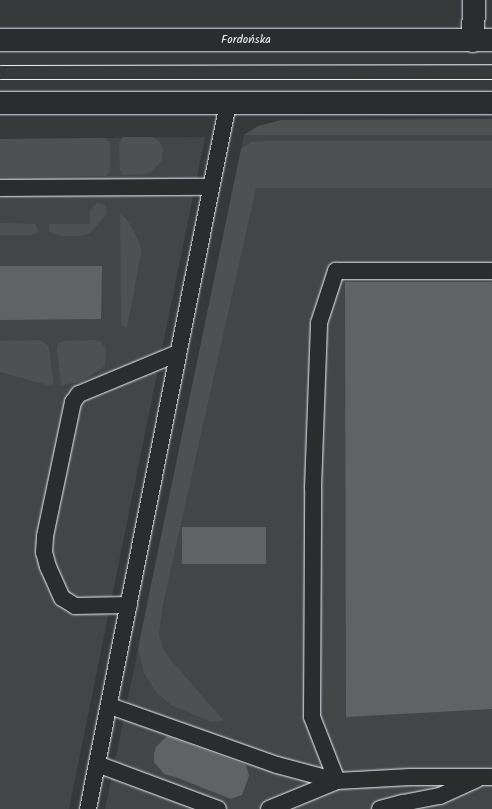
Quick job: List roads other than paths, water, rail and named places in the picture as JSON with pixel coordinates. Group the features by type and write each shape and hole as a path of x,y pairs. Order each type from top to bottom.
{"main road":[{"path":"474,0 482,41"},
{"name":"Fordońska","path":"0,40 482,41"},
{"path":"0,103 492,103"}],"lane":[{"path":"88,809 110,706 228,103"},
{"path":"0,188 211,187"},
{"path":"337,781 312,717 313,488 319,323 336,271 492,271"},
{"path":"129,605 75,606 62,598 48,567 44,552 45,536 73,402 79,394 178,353"},
{"path":"110,706 276,765 337,781 410,777 487,777"},
{"path":"97,764 218,809"},
{"path":"380,809 440,796 487,777"},
{"path":"269,809 337,781"}],"tram line":[{"path":"0,65 492,64"},
{"path":"0,79 492,79"}]}
